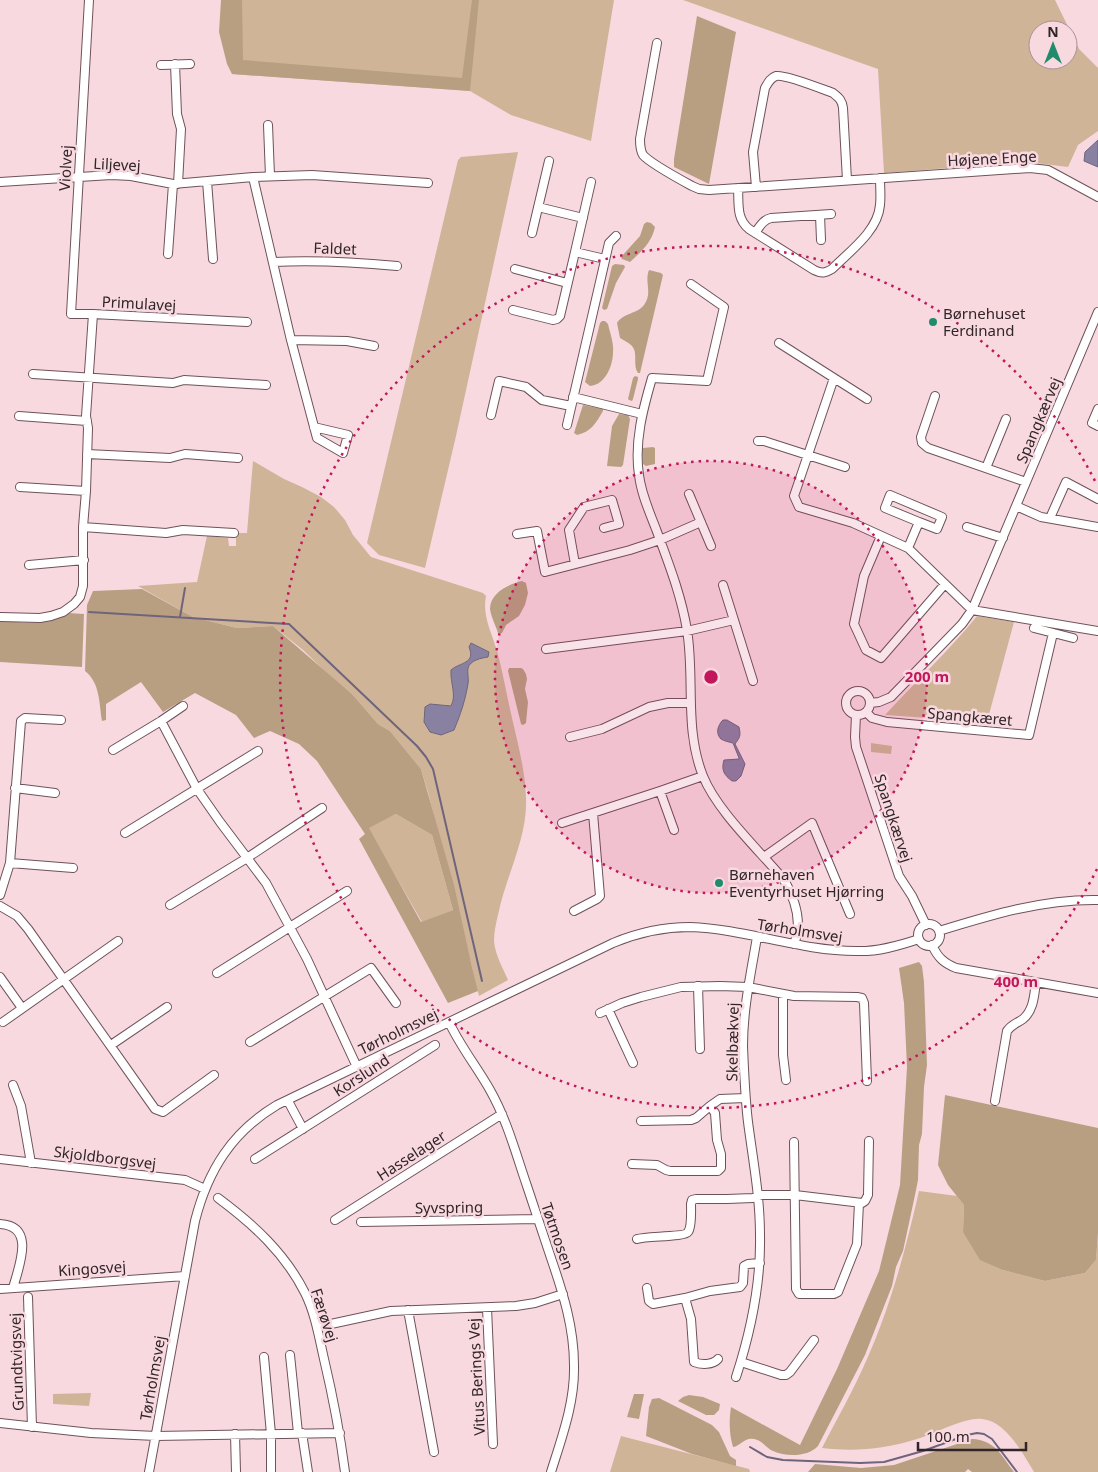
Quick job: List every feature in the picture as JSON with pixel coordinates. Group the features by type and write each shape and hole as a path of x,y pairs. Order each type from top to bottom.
{"street":[{"name":"Violvej","path":"89,0 71,314 93,314"},
{"name":"Højene Enge","path":"657,43 640,147 643,154 699,190 1040,168 1048,170 1098,197"},
{"path":"168,254 181,129 177,114 174,64"},
{"path":"161,65 190,64"},
{"path":"756,187 755,144 765,88 775,76 791,79 833,93 839,97 843,108 847,180"},
{"path":"268,126 270,176"},
{"path":"532,233 549,161"},
{"name":"Liljevej","path":"0,182 111,175 131,176 175,184 253,177 312,175 428,184"},
{"path":"253,177 291,340 314,427 317,438 343,453 348,434 314,427"},
{"path":"738,188 740,215 743,224 814,270 826,273 871,230 876,221 880,206 880,178"},
{"path":"208,181 213,259"},
{"path":"512,310 553,320 560,316 592,182"},
{"path":"538,207 583,218"},
{"path":"755,233 762,222 771,218 831,214"},
{"path":"820,215 821,240"},
{"path":"567,425 605,259 609,244 616,236"},
{"path":"574,252 605,259"},
{"name":"Faldet","path":"273,262 338,261 397,266"},
{"path":"515,269 567,283"},
{"path":"691,284 724,307 707,381 652,378 642,414 638,447 639,474 644,498 682,602 690,656 693,736 703,776 717,802 784,880 793,898 798,919 797,936 794,944"},
{"name":"Spangkærvej","path":"870,703 879,702 891,697 943,644 972,610 1098,312"},
{"name":"Primulavej","path":"0,617 40,618 63,612 80,597 83,586 83,528 88,428 86,416 93,314 247,322"},
{"path":"291,340 347,341 374,346"},
{"path":"779,343 867,399"},
{"path":"33,374 173,383 184,380 266,385"},
{"path":"834,378 794,496 799,506 852,524 908,548 972,610 1098,631"},
{"path":"491,415 499,382 526,388 542,400 571,406"},
{"path":"935,396 921,437 922,443 928,448 1026,482"},
{"path":"574,397 642,414"},
{"path":"1098,409 1092,423 1098,426"},
{"path":"19,416 87,421"},
{"path":"986,468 1006,419"},
{"path":"758,441 764,441 845,467"},
{"path":"87,454 170,458 185,454 238,458"},
{"path":"1050,518 1066,482 1098,499"},
{"path":"20,487 86,491"},
{"path":"689,494 712,546"},
{"path":"890,495 942,517 937,529 919,522 885,508 890,495"},
{"path":"575,564 569,530 584,507 612,500 619,524 604,528"},
{"path":"1016,506 1041,516 1098,527"},
{"path":"517,534 537,531 545,572 630,550 660,540 701,522"},
{"path":"908,548 919,522"},
{"path":"967,527 1003,538"},
{"path":"83,528 166,533 183,530 234,534"},
{"path":"881,536 864,576 854,624 866,650 881,658 945,584"},
{"path":"29,565 84,560"},
{"path":"723,585 753,681"},
{"path":"546,648 687,631 734,620"},
{"path":"1034,628 1073,638"},
{"name":"Spangkæret","path":"866,712 872,718 887,722 1029,735 1054,633"},
{"path":"855,691 862,692 868,696 870,703 866,712 856,715 849,712 846,701 849,695 855,691"},
{"path":"570,737 602,729 649,707 668,703 691,703"},
{"path":"113,750 183,706"},
{"name":"Spangkærvej","path":"856,715 856,747 899,876 912,896 926,925"},
{"path":"0,894 10,863 21,720 26,718 61,720"},
{"path":"160,721 197,789 266,883 307,959 357,1067"},
{"path":"125,833 258,750"},
{"path":"562,823 703,776"},
{"path":"15,788 55,793"},
{"path":"660,791 674,830"},
{"path":"170,905 322,808"},
{"path":"574,911 600,896 593,813"},
{"path":"764,856 812,823 850,914"},
{"path":"10,863 73,868"},
{"path":"217,973 347,891"},
{"path":"939,931 1003,912 1059,903 1098,900"},
{"path":"0,906 17,916 28,929 155,1109 163,1112 214,1075"},
{"path":"923,926 935,926 939,931 938,941 932,946 926,946 919,940 919,930 923,926"},
{"name":"Tørholmsvej","path":"149,1472 195,1221 204,1189 222,1157 242,1132 259,1117 288,1100 630,936 649,931 689,927 712,929 834,950 858,952 892,947 919,940"},
{"name":"Skelbækvej","path":"736,1377 753,1318 758,1292 760,1263 758,1196 745,1098 743,1044 745,1007 757,937"},
{"path":"3,1022 118,940"},
{"path":"932,946 939,958 956,968 1098,993"},
{"path":"250,1042 371,968 396,1003"},
{"path":"0,977 22,1008"},
{"path":"995,1101 1007,1031 1029,1012 1033,1004 1036,982"},
{"path":"698,986 700,1049"},
{"name":"Skelbækvej","path":"600,1013 622,1003 661,991 698,986 748,988 814,997 862,998 865,1017 867,1082"},
{"path":"783,994 783,1055 786,1080"},
{"path":"110,1045 168,1007"},
{"path":"608,1009 633,1063"},
{"name":"Tøtmosen","path":"449,1022 502,1114 570,1317 574,1342 573,1391 551,1472"},
{"name":"Korslund","path":"255,1159 434,1045"},
{"path":"13,1085 21,1106 31,1163"},
{"name":"Skelbækvej","path":"641,1121 691,1120 720,1099 745,1098"},
{"path":"288,1100 302,1129"},
{"path":"632,1164 653,1164 670,1171 720,1170 721,1154 717,1140 715,1114 710,1106"},
{"name":"Hasselager","path":"335,1220 502,1114"},
{"path":"794,1142 797,1293 834,1294 838,1292 857,1244 859,1203"},
{"path":"637,1239 688,1233 691,1204 694,1199 736,1199 758,1196 795,1195 859,1203 865,1201 868,1195 869,1142"},
{"name":"Skjoldborgsvej","path":"0,1159 185,1180 204,1189"},
{"name":"Færøvej","path":"218,1198 244,1217 265,1236 293,1272 306,1294 317,1327 340,1432 345,1472"},
{"name":"Syvspring","path":"360,1222 538,1219"},
{"path":"0,1224 9,1224 18,1230 23,1241 21,1259 13,1288"},
{"path":"647,1288 649,1301 653,1304 710,1291 740,1287 743,1283 744,1266 760,1263"},
{"name":"Kingosvej","path":"0,1288 185,1276"},
{"path":"317,1327 391,1311 516,1306 535,1303 563,1294"},
{"name":"Grundtvigsvej","path":"28,1297 32,1427"},
{"path":"685,1298 692,1326 694,1362 713,1363 718,1359"},
{"name":"Vitus Berings Vej","path":"487,1308 493,1444"},
{"path":"408,1310 434,1452"},
{"path":"741,1362 781,1376 786,1375 814,1340"},
{"path":"290,1355 300,1433 308,1472"},
{"path":"264,1357 271,1434 271,1472"},
{"name":"Grundtvigsvej","path":"0,1423 91,1433 156,1436 340,1432"},
{"path":"235,1434 236,1472"}],"shaded area":[{"path":"221,0 242,0 243,60 462,78 472,0 479,0 470,91 232,74 227,64 219,32"},
{"path":"237,0 614,0 591,141 511,115 470,91 232,74"},
{"path":"683,0 1055,0 1065,20 1028,20 1028,70 1078,70 1078,47 1098,68 1098,131 1078,145 1068,167 1028,162 884,173 878,69"},
{"path":"697,16 736,32 709,184 674,167"},
{"path":"1098,140 1098,167 1084,161 1085,152"},
{"path":"518,152 425,568 379,555 367,543 458,160 461,157"},
{"path":"647,222 655,227 649,242 630,262 622,259 621,257 640,236 644,224"},
{"path":"615,264 624,265 625,267 616,283 607,309 604,310 602,308 612,266"},
{"path":"649,270 663,275 640,373 638,373 636,370 635,351 630,344 620,338 617,323 623,317 641,308 647,301"},
{"path":"602,321 608,324 613,345 613,357 610,369 604,378 595,385 590,386 585,382"},
{"path":"635,376 638,379 632,401 628,399"},
{"path":"583,405 603,409 603,411 590,429 577,435 574,433"},
{"path":"619,414 628,415 630,419 623,465 621,467 607,466 612,426"},
{"path":"643,448 655,448 655,464 646,466 643,464 642,450"},
{"path":"253,461 321,497 334,507 371,557 483,593 486,596 486,617 499,659 519,747 524,777 526,812 524,827 494,934 499,961 508,980 479,996 421,769 390,731 378,724 353,695 273,626 237,628 193,617 138,586 197,582 207,536 228,538 229,546 236,546 236,533 247,533"},
{"path":"522,581 526,583 528,593 525,605 519,616 506,625 502,633 498,633 490,609 493,598 501,590"},
{"path":"142,589 193,617 237,628 273,626 353,695 378,724 390,731 421,769 454,885 478,991 448,1003 359,839 365,834 317,761 299,744 270,731 254,738 236,715 195,693 163,712 141,682 106,704 106,720 102,721 94,681 85,671 87,605 93,591","holes":["396,814 432,835 453,910 421,922 369,828"]},
{"path":"68,613 84,614 82,667 0,662 0,621 44,622"},
{"path":"977,616 1014,622 987,722 885,715 955,642"},
{"path":"471,643 489,652 488,657 477,660 469,665 466,696 454,730 441,735 430,732 424,722 425,707 430,704 451,706 453,693 451,670 469,660 471,653 469,647"},
{"path":"509,668 521,668 526,674 525,689 528,702 526,723 523,725 521,724 508,671"},
{"path":"723,720 727,720 739,727 740,736 735,744 745,764 741,776 736,781 729,779 723,769 724,760 739,758 733,743 721,739 718,734"},
{"path":"871,743 892,746 891,754 871,752"},
{"path":"396,814 432,835 453,910 422,922 368,828"},
{"path":"919,962 922,966 924,982 927,1065 922,1134 919,1145 918,1180 903,1251 896,1267 892,1286 865,1355 818,1446 814,1450 797,1455 778,1453 754,1439 745,1440 733,1447 730,1427 731,1407 800,1445 837,1369 879,1271 900,1185 907,1067 904,1003 899,968"},
{"path":"945,1095 1098,1128 1098,1233 1096,1260 1085,1273 1045,1281 1003,1270 980,1260 963,1232 964,1205 948,1185 938,1165"},
{"path":"919,1191 957,1196 964,1205 963,1232 1003,1270 1045,1281 1085,1273 1096,1260 1098,1233 1098,1472 1034,1472 1006,1432 991,1421 982,1419 967,1421 924,1437 893,1445 858,1450 822,1448 851,1393 876,1339 891,1297"},
{"path":"91,1393 89,1406 53,1404 53,1394"},
{"path":"634,1394 644,1394 639,1419 627,1417"},
{"path":"689,1395 703,1397 720,1404 719,1410 714,1415 706,1415 678,1401"},
{"path":"659,1398 712,1425 719,1432 730,1456 736,1460 736,1466 692,1454 646,1436 649,1407 652,1399"},
{"path":"621,1436 749,1469 750,1472 610,1472"},
{"path":"972,1439 992,1445 1014,1472 972,1472 968,1469 965,1472 808,1472 815,1464 861,1468 894,1465"}],"waterway":[{"path":"180,617 185,588"},
{"path":"89,612 289,624 417,746 433,769 482,981"},
{"path":"750,1447 767,1457 783,1460 884,1462 977,1433 984,1434 992,1439 1017,1472"}],"place":[{"name":"Børnehuset Ferdinand","path":"933,322"},
{"name":"Børnehaven Eventyrhuset Hjørring","path":"719,883"}]}
